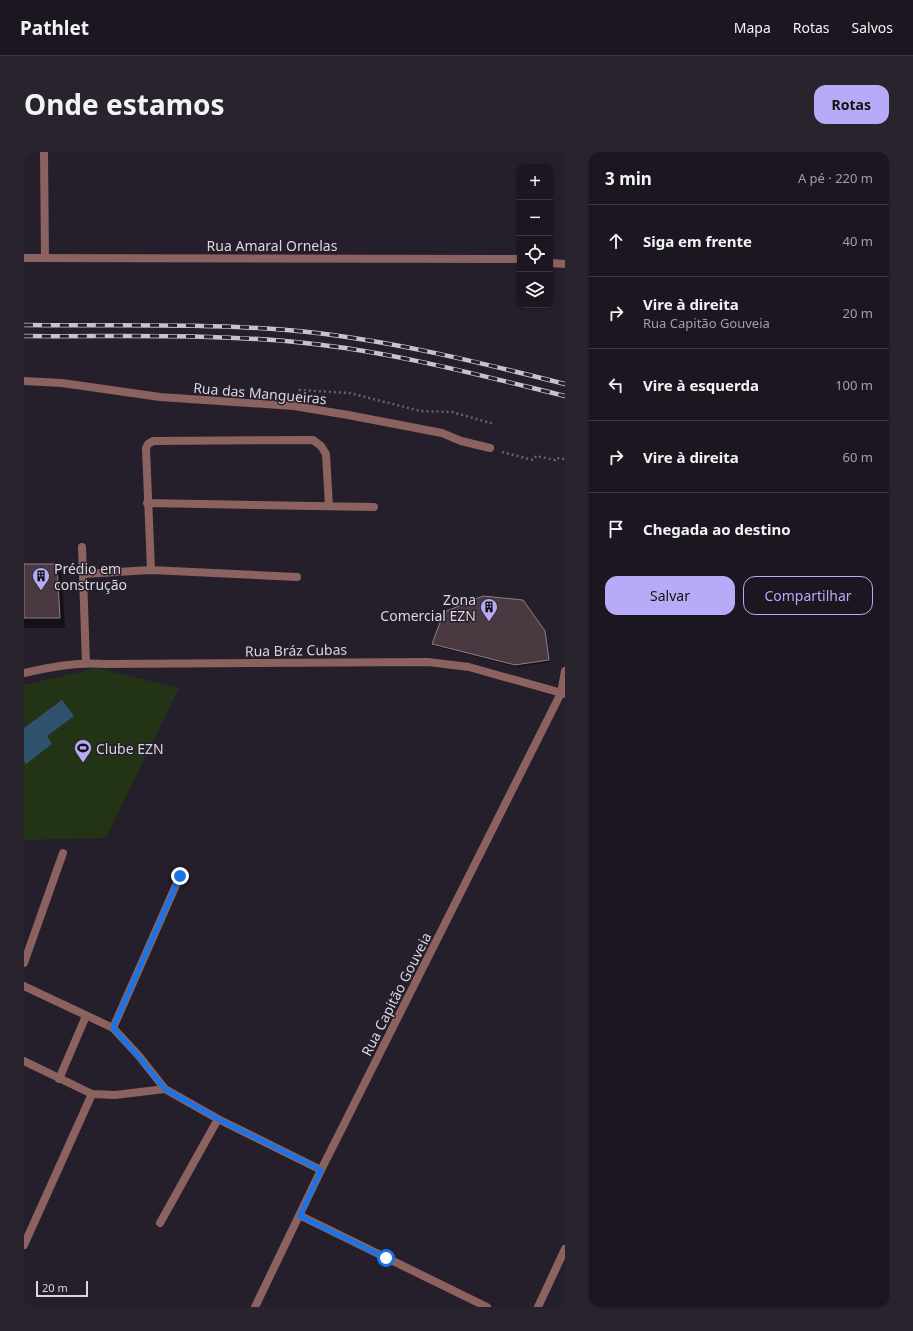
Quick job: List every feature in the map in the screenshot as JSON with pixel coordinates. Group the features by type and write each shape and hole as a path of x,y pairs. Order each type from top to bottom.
{"street":[{"path":"44,152 45,258"},
{"name":"Rua Amaral Ornelas","path":"24,258 517,259"},
{"path":"553,263 565,264"},
{"name":"Rua das Mangueiras","path":"24,381 62,383 160,397 297,407 442,433 461,441 490,448"},
{"path":"151,570 147,503 146,448 148,444 153,441 313,440 321,446 326,454 329,506"},
{"path":"147,503 374,507"},
{"path":"82,548 86,663"},
{"path":"83,574 151,570 297,577"},
{"name":"Rua Bráz Cubas","path":"24,673 62,665 86,663 428,662 469,667 563,693"},
{"name":"Rua Capitão Gouveia","path":"255,1307 321,1170 563,693 565,671"},
{"path":"24,963 63,853"},
{"path":"113,1028 180,876"},
{"path":"24,986 113,1028 165,1089 218,1119 321,1170"},
{"path":"59,1079 86,1016"},
{"path":"24,1061 92,1094 115,1095 165,1089"},
{"path":"24,1245 92,1094"},
{"path":"160,1223 218,1119"},
{"path":"300,1216 486,1307"},
{"path":"538,1307 565,1249"}],"path":[{"path":"297,407 299,390 350,393 420,411 452,412 494,424"},
{"path":"490,448 505,454 533,460 536,456 555,460 556,458 565,459"}],"green space":[{"name":"Clube EZN","path":"97,668 179,688 106,838 24,840 24,685"}],"water":[{"path":"62,700 74,716 47,736 52,744 26,764 24,761 24,728"}],"building":[{"name":"Prédio em construção","path":"24,564 57,564 60,618 24,618"},
{"name":"Zona Comercial EZN","path":"483,596 523,600 545,631 549,660 515,665 432,644 444,612"}],"railway":[{"path":"24,325 221,326 287,330 357,339 427,351 565,384"},
{"path":"24,336 164,336 235,338 305,343 403,358 468,372 565,396"}],"place":[{"name":"Prédio em construção","path":"41,591"},
{"name":"Zona Comercial EZN","path":"489,622"},
{"name":"Clube EZN","path":"83,763"}],"route":[{"path":"180,876 113,1028 165,1089 218,1119 316,1169 321,1170 300,1216 386,1258"}]}
